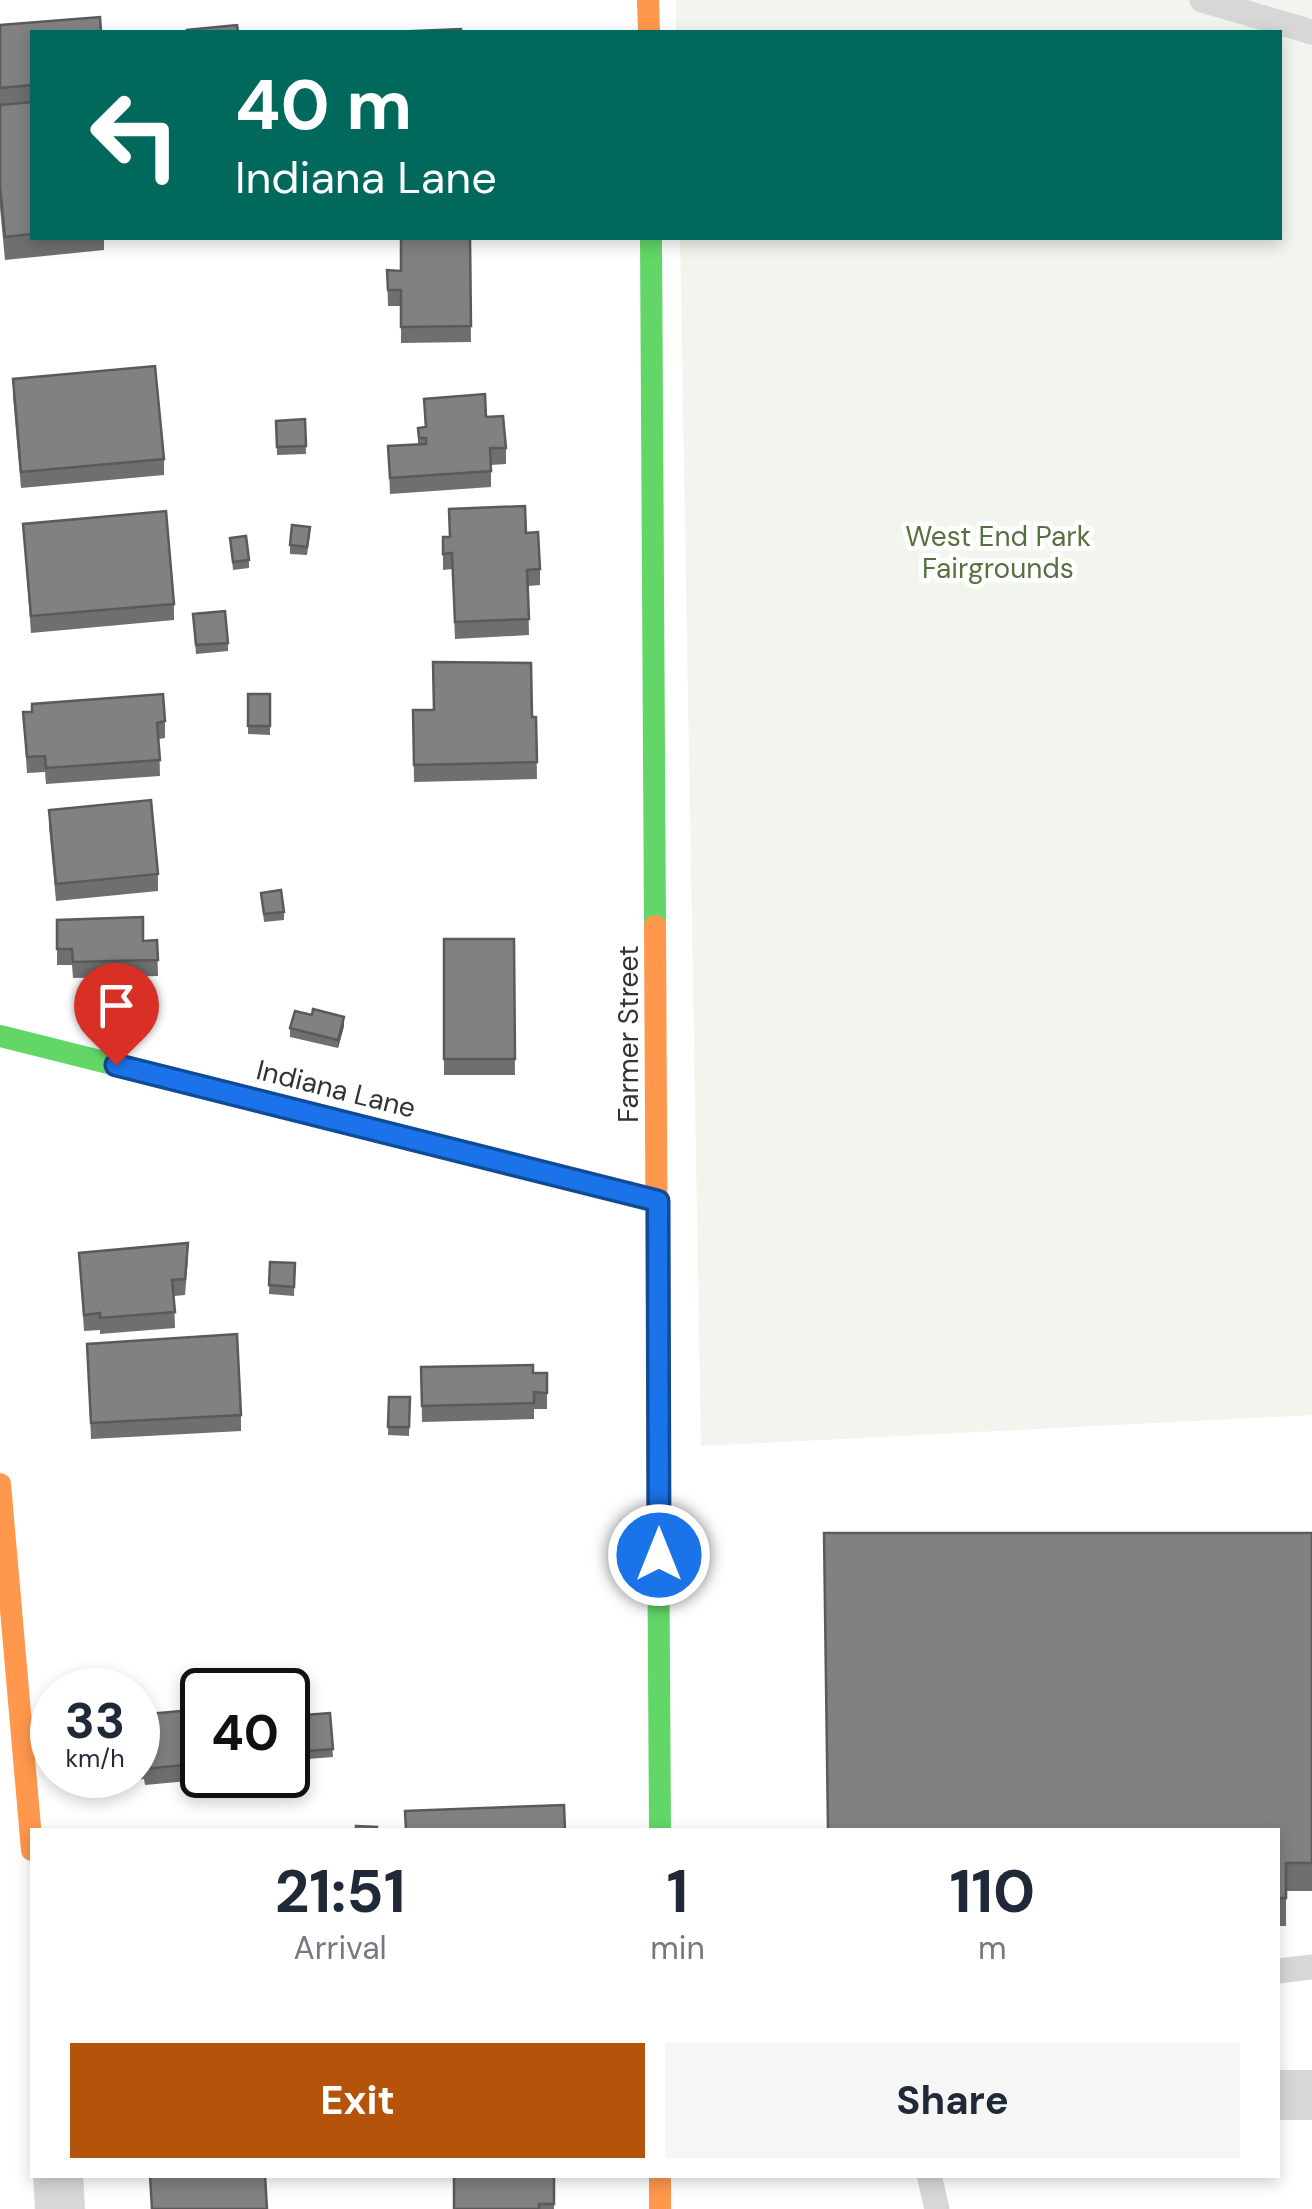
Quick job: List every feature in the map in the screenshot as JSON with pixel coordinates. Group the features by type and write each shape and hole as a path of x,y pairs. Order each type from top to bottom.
{"street":[{"path":"648,0 649,30"},
{"name":"Farmer Street","path":"651,240 660,1828"},
{"name":"Indiana Lane","path":"0,1036 658,1201"},
{"path":"0,1484 30,1828"},
{"path":"1280,2095 1312,2095"},
{"path":"58,2178 60,2209"},
{"path":"660,2178 660,2209"}],"lane":[{"path":"1202,0 1312,32"},
{"path":"1280,1971 1312,1967"},
{"path":"930,2178 937,2209"}],"green space":[{"name":"West End Park Fairgrounds","path":"676,0 1312,0 1312,1415 701,1446 680,240 1282,240 1282,30 676,30"}],"building":[{"path":"100,17 101,30 30,30 30,85 0,88 0,25"},
{"path":"237,25 238,30 187,30"},
{"path":"30,102 30,234 5,237 0,186 0,105"},
{"path":"401,240 470,240 471,326 401,327 401,290 388,290 387,270 401,271"},
{"path":"155,366 164,459 21,472 13,379"},
{"path":"485,394 486,417 503,416 506,448 490,448 491,471 390,478 388,446 426,444 426,438 419,438 418,428 426,427 424,399"},
{"path":"305,419 306,446 277,447 276,421"},
{"path":"525,506 526,533 538,532 540,569 527,570 529,619 455,622 452,553 443,554 443,537 450,537 449,509"},
{"path":"166,511 174,604 31,616 23,524"},
{"path":"292,525 310,527 307,547 290,545"},
{"path":"246,536 249,560 233,562 230,538"},
{"path":"225,611 228,643 196,645 193,614"},
{"path":"433,662 531,663 537,762 414,765 413,710 434,710"},
{"path":"163,694 165,721 157,723 160,760 46,768 45,756 27,757 23,712 32,712 32,704"},
{"path":"248,694 270,694 270,726 248,726"},
{"path":"151,800 158,874 56,884 49,810"},
{"path":"281,890 284,912 264,914 261,893"},
{"path":"143,917 143,941 157,940 158,960 73,962 72,949 57,949 57,920"},
{"path":"444,939 514,939 515,1059 444,1059"},
{"path":"313,1009 344,1017 338,1040 290,1028 295,1011 312,1015"},
{"path":"188,1243 185,1279 172,1280 175,1312 100,1318 100,1313 84,1315 79,1253"},
{"path":"270,1262 295,1263 294,1287 269,1285"},
{"path":"237,1334 241,1415 91,1423 87,1344"},
{"path":"533,1365 533,1373 547,1373 547,1393 534,1392 534,1403 422,1406 421,1367"},
{"path":"389,1397 410,1397 409,1427 388,1427"},
{"path":"824,1533 1312,1533 1312,1863 1286,1863 1286,1898 1280,1898 1280,1828 828,1828"},
{"path":"180,1711 180,1765 160,1767 160,1713"},
{"path":"330,1713 333,1749 310,1751 310,1715"},
{"path":"564,1805 565,1828 406,1828 405,1811"},
{"path":"150,2178 265,2178 267,2209 152,2209"},
{"path":"454,2178 554,2178 554,2204 539,2204 539,2209 454,2209"}],"traffic: fast":[{"path":"651,240 655,926"},
{"path":"0,1036 658,1201"},
{"path":"658,1507 660,1828"}],"traffic: slow":[{"path":"648,0 649,30"},
{"path":"655,926 658,1507"},
{"path":"0,1484 30,1828"},
{"path":"660,2178 660,2209"}],"route":[{"path":"116,1065 658,1201 659,1555"}]}
